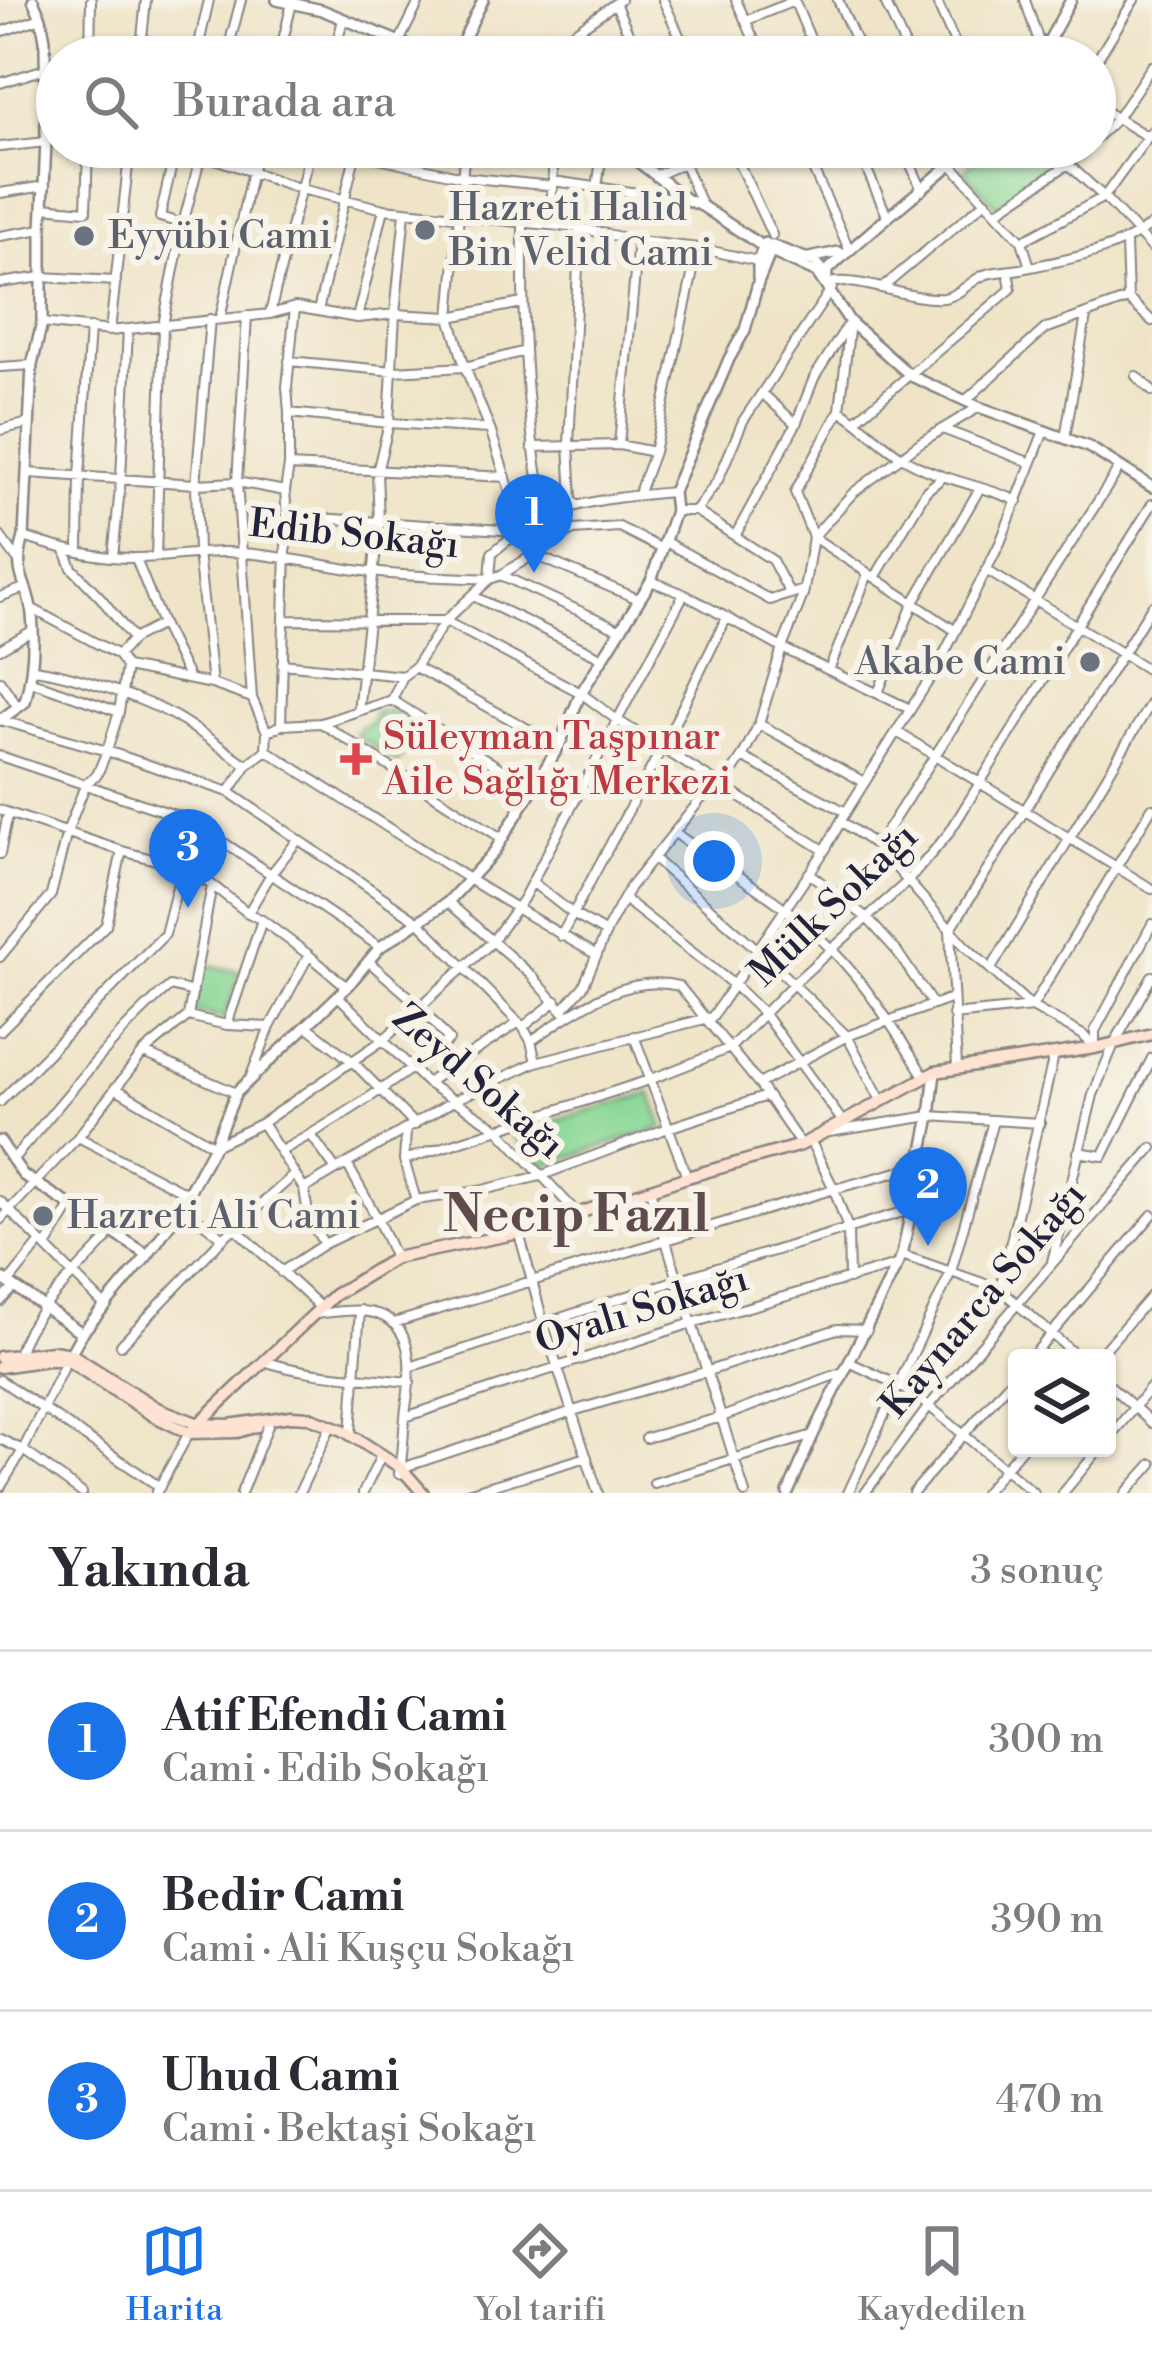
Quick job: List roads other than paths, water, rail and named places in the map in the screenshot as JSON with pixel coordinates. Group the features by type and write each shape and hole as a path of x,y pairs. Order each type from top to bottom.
{"main road":[{"path":"194,1429 316,1311 395,1258 519,1233 811,1140 929,1074 1095,1048 1152,1034"},
{"path":"0,1358 53,1352 69,1357 152,1415 194,1429 237,1432 269,1423 307,1421 400,1471"},
{"path":"0,1367 69,1357"},
{"path":"194,1429 309,1417 351,1435 400,1471 418,1493"}],"street":[{"path":"33,0 44,36"},
{"path":"90,36 91,0"},
{"path":"142,36 146,0"},
{"path":"201,36 209,0"},
{"path":"232,36 241,0"},
{"path":"277,0 386,36"},
{"path":"330,14 333,0"},
{"path":"395,36 420,0"},
{"path":"465,36 483,0"},
{"path":"663,0 679,36"},
{"path":"736,0 753,36"},
{"path":"746,20 794,0 809,36"},
{"path":"838,0 854,36"},
{"path":"884,0 900,36"},
{"path":"936,0 952,36"},
{"path":"1025,0 1035,36"},
{"path":"1051,36 1071,0"},
{"path":"1112,36 1134,0"},
{"path":"284,36 292,3"},
{"path":"569,36 618,3 631,36"},
{"path":"1,30 41,18"},
{"path":"339,36 343,19"},
{"path":"1022,242 1104,196 1150,134 1118,117 1152,66"},
{"path":"0,83 36,72"},
{"path":"0,147 36,143"},
{"path":"17,559 24,537 32,365 42,323 45,168"},
{"path":"43,206 86,212 87,168"},
{"path":"110,331 128,168"},
{"path":"171,168 160,218 183,224"},
{"path":"156,557 163,325 198,168"},
{"path":"241,168 301,189 384,209 580,228 758,261"},
{"path":"212,684 196,484 215,319 251,168"},
{"path":"270,314 306,168"},
{"path":"318,311 353,168"},
{"path":"427,168 463,177 597,187 688,200 825,279 899,294 949,298 985,275 1101,251 1126,243 1152,225"},
{"path":"464,168 450,317 506,477 519,530"},
{"path":"548,224 553,168"},
{"path":"597,187 600,168"},
{"path":"648,168 688,200"},
{"path":"657,175 671,168"},
{"path":"686,168 702,206"},
{"path":"0,1488 82,1333 148,1255 188,1194 236,1093 347,987 380,947 448,902 503,839 559,746 581,693 651,581 675,512 673,492 745,330 769,245 739,168"},
{"path":"811,168 844,250"},
{"path":"866,168 888,218"},
{"path":"912,168 922,190"},
{"path":"696,511 718,480 743,421 844,250 947,168"},
{"path":"959,168 1022,242 1030,267"},
{"path":"997,212 1062,168"},
{"path":"1072,168 1152,248"},
{"path":"0,193 45,186"},
{"path":"880,289 986,201"},
{"path":"357,318 384,209"},
{"path":"358,711 379,522 377,472 389,423 394,371 405,212"},
{"path":"523,221 522,303 532,447 545,515"},
{"path":"577,505 572,500 569,444 580,228"},
{"path":"0,236 42,229"},
{"path":"620,445 638,241"},
{"path":"1126,243 1129,298 1152,321"},
{"path":"769,245 808,258 844,250"},
{"path":"758,283 758,261 769,245"},
{"path":"638,495 654,452 698,248"},
{"path":"808,258 846,318 911,376 979,407 1089,447 1152,487"},
{"path":"856,420 1011,289 1009,271"},
{"path":"0,283 42,278 116,281"},
{"path":"965,401 1045,329 1129,298"},
{"path":"42,323 110,331 270,314 295,307 357,318 450,317 522,303"},
{"path":"281,725 289,361 295,307"},
{"path":"247,316 237,482 240,552 252,698 267,732 266,751"},
{"path":"1065,439 1086,316"},
{"path":"531,1041 583,987 624,898 653,858 742,758 758,724 804,590 813,537 795,492 840,410 846,318"},
{"path":"735,536 846,318"},
{"path":"79,550 89,328"},
{"path":"113,557 128,328"},
{"path":"289,361 394,371 465,367 526,351"},
{"path":"0,367 32,365"},
{"path":"1136,376 1152,391"},
{"path":"762,393 796,424"},
{"path":"813,537 853,494 979,407"},
{"path":"840,410 902,457 943,478 1018,501"},
{"path":"290,413 490,429"},
{"path":"0,430 28,423"},
{"path":"944,430 1031,463"},
{"path":"304,1189 453,1101 536,1062 712,1017 825,850 940,664 1018,501 1044,431"},
{"path":"532,447 620,445 654,452"},
{"path":"289,466 506,477"},
{"path":"877,846 1120,467"},
{"path":"28,473 196,484 237,482 285,491"},
{"path":"830,670 872,575 926,491 943,478"},
{"path":"878,692 913,604 980,488"},
{"path":"267,732 281,725 321,723 392,700 403,676 415,667 445,621 490,579 492,553 519,530 577,505 673,492"},
{"name":"Mülk Sokağı","path":"404,1160 649,1080 730,1048 908,881 949,833 1152,504"},
{"path":"675,512 696,511 772,560 790,594 804,590"},
{"path":"287,516 519,530"},
{"name":"Edib Sokağı","path":"24,537 64,550 113,557 240,552 373,572 490,579 573,530 619,527 770,600 790,594"},
{"path":"0,536 17,559 32,608 26,702 0,720"},
{"path":"813,537 956,631"},
{"path":"64,550 72,568 133,639"},
{"path":"535,555 638,599"},
{"path":"136,559 190,680"},
{"path":"986,570 1152,672"},
{"path":"501,575 621,630"},
{"path":"651,581 910,709"},
{"path":"0,597 24,588"},
{"path":"214,1146 262,1123 353,1062 491,943 532,883 684,594"},
{"path":"472,596 603,658"},
{"path":"957,1067 950,930 1152,606"},
{"path":"0,957 52,895 67,832 86,784 98,775 107,752 126,667 118,655 32,608"},
{"path":"561,936 727,617"},
{"path":"284,620 445,621 581,693 825,850"},
{"path":"118,655 133,639 163,624"},
{"path":"0,649 32,631"},
{"path":"282,664 403,676"},
{"path":"126,667 212,684 252,698"},
{"path":"415,667 559,746"},
{"path":"31,675 46,670 173,715 247,765"},
{"path":"31,675 119,712"},
{"path":"0,681 18,707"},
{"path":"392,700 533,789"},
{"path":"991,969 1152,700"},
{"path":"0,720 229,792 419,922 520,1025 531,1041 536,1062"},
{"path":"321,723 503,839"},
{"path":"758,724 864,782"},
{"path":"897,731 1152,889"},
{"path":"229,792 247,765 266,751"},
{"path":"266,751 596,956"},
{"path":"0,756 190,820 380,947"},
{"path":"742,758 844,817 991,969 1033,1006 1095,1048"},
{"path":"1033,1006 1152,808"},
{"path":"0,854 4,812 182,867 262,920 347,987"},
{"path":"675,833 785,910 831,949 929,1074 930,1116 900,1260 788,1493"},
{"path":"248,913 298,840"},
{"path":"0,1031 106,925 122,851"},
{"path":"653,858 847,1036 881,1100"},
{"path":"0,1102 164,934 182,867"},
{"path":"809,873 867,918 896,950 933,1005"},
{"path":"532,883 606,933"},
{"path":"0,1220 78,1137 143,1053 188,1016 212,885"},
{"path":"624,898 764,1014 843,1122"},
{"path":"448,902 562,1009"},
{"path":"227,1024 262,920"},
{"path":"1095,1048 1102,1016 1152,924"},
{"path":"250,1077 269,1027 310,955"},
{"path":"281,1151 412,1069 449,1040 420,1006 368,961"},
{"path":"1052,1264 1094,1095 1114,1044 1152,976"},
{"path":"12,1160 146,1008 170,986 193,992"},
{"path":"427,1083 520,1025 620,989 679,986 767,1096 811,1140 848,1229 849,1279"},
{"name":"Zeyd Sokağı","path":"338,996 427,1083 497,1128 578,1213"},
{"path":"759,1084 847,1036 952,998"},
{"path":"953,1016 1033,1006"},
{"path":"188,1016 269,1027"},
{"path":"307,1026 381,1089 411,1128 404,1160 416,1200"},
{"path":"634,1036 687,1177"},
{"path":"143,1053 236,1093"},
{"path":"1000,1289 1054,1055"},
{"path":"1078,1152 1103,1156 1152,1058"},
{"path":"115,1088 214,1146"},
{"path":"281,1273 325,1244 416,1200 540,1176 767,1096"},
{"path":"811,1140 930,1116 1040,1123"},
{"path":"848,1493 951,1272 992,1121"},
{"path":"262,1123 304,1189 309,1219 325,1244"},
{"path":"311,1135 336,1170"},
{"path":"78,1137 188,1194"},
{"path":"0,1141 23,1175 148,1255"},
{"name":"Kaynarca Sokağı","path":"865,1493 929,1406 1152,1148"},
{"path":"347,1164 395,1258"},
{"path":"394,1323 920,1166"},
{"path":"121,1346 224,1238 294,1175"},
{"path":"650,1190 746,1493"},
{"path":"0,1201 106,1307"},
{"path":"0,1303 8,1282 44,1245 71,1206"},
{"path":"410,1367 913,1209"},
{"path":"176,1214 204,1222 224,1238"},
{"path":"1038,1349 1152,1215"},
{"path":"235,1228 316,1311 373,1313 394,1323 406,1340 410,1382 400,1471 837,1329 867,1330"},
{"path":"18,1355 45,1308 109,1232"},
{"path":"519,1233 598,1493"},
{"path":"900,1260 1000,1289 1068,1349"},
{"name":"Oyalı Sokağı","path":"405,1417 900,1260"},
{"path":"8,1282 82,1333"},
{"path":"1105,1349 1152,1295"},
{"path":"351,1435 359,1310"},
{"path":"263,1361 312,1374 410,1382"},
{"path":"646,1438 722,1417 849,1367 898,1385 929,1406 1034,1493"},
{"path":"0,1380 158,1490 194,1429"},
{"path":"913,1493 1008,1383"},
{"path":"1116,1429 1152,1386"},
{"path":"1116,1391 1152,1423"},
{"path":"241,1493 269,1423"},
{"path":"299,1493 329,1430"},
{"path":"654,1483 813,1435"},
{"path":"0,1439 82,1493"},
{"path":"467,1493 587,1457"},
{"path":"983,1493 1014,1457"},
{"path":"1063,1493 1093,1457"},
{"path":"363,1493 379,1460"},
{"path":"1126,1493 1152,1464"}],"place":[{"name":"Hazreti Halid Bin Velid Cami","path":"425,230"},
{"name":"Eyyübi Cami","path":"84,236"},
{"name":"Atif Efendi Cami","path":"534,573"},
{"name":"Akabe Cami","path":"1090,662"},
{"name":"Süleyman Taşpınar Aile Sağlığı Merkezi","path":"356,759"},
{"name":"Uhud Cami","path":"188,908"},
{"name":"Hazreti Ali Cami","path":"43,1216"},
{"name":"Bedir Cami","path":"928,1246"}],"district":[{"name":"Necip Fazıl","path":"576,1216"}]}
